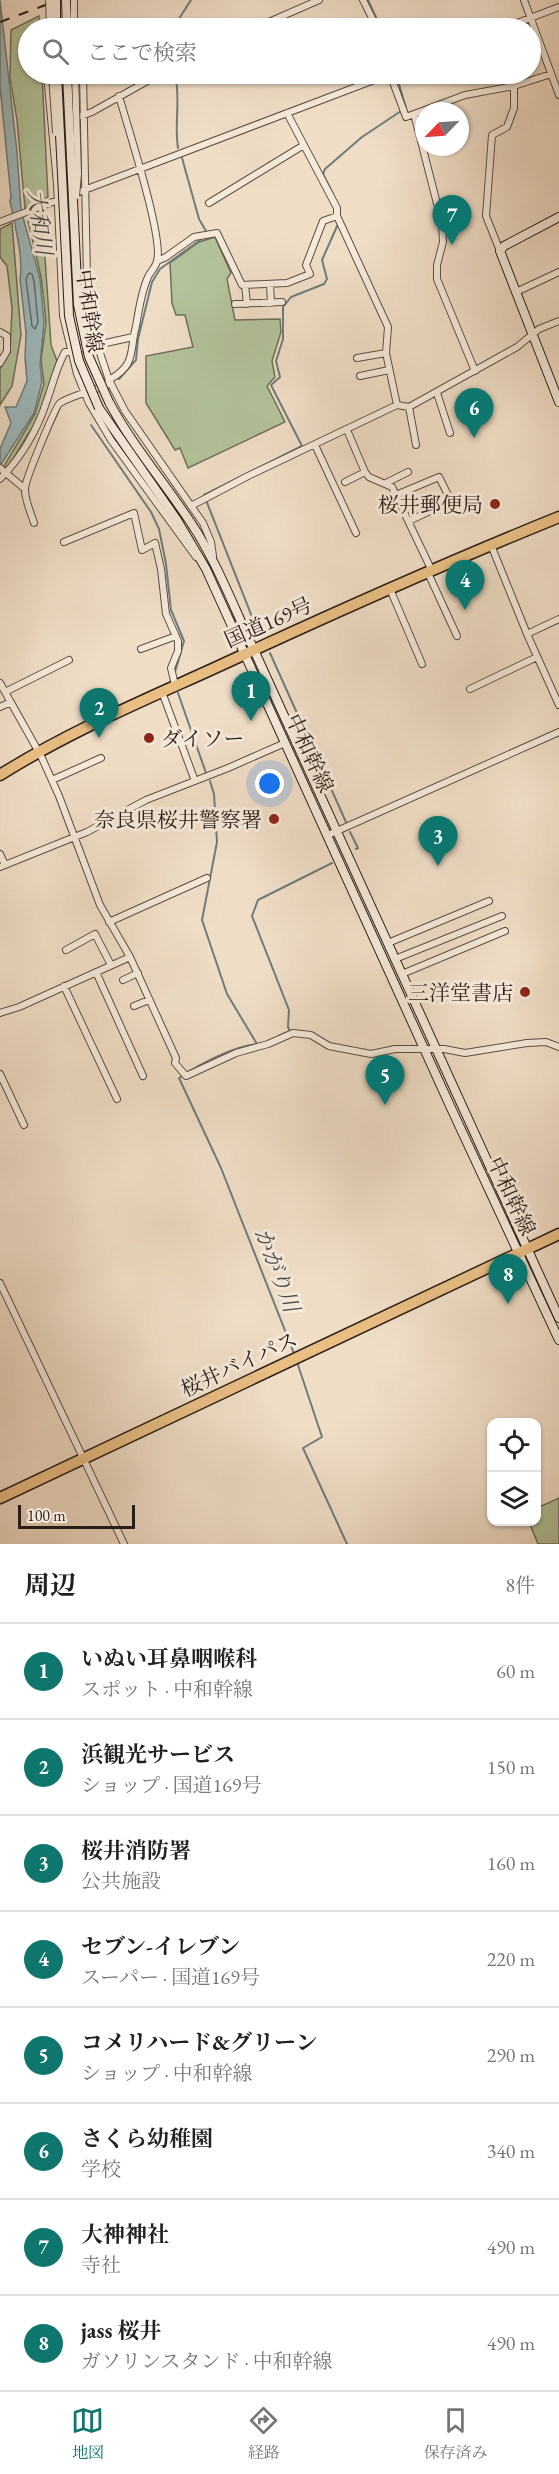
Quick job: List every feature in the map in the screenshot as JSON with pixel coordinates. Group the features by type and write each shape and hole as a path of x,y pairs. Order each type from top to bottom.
{"highway":[{"name":"国道169号","path":"0,775 38,751 162,690 491,544 559,517"},
{"name":"桜井バイパス","path":"0,1498 559,1234"}],"main road":[{"path":"56,0 56,18"},
{"path":"66,0 67,18"},
{"name":"中和幹線","path":"57,84 65,272 73,340 85,379 99,408 210,567"},
{"name":"中和幹線","path":"67,84 73,220 81,322 95,374 125,430 191,523 250,652 337,831 437,1050 559,1340"},
{"path":"559,218 504,246 500,251 559,402"},
{"name":"中和幹線","path":"250,652 285,743 425,1050 523,1251 559,1318"}],"street":[{"path":"49,0 50,18"},
{"path":"74,0 74,18"},
{"path":"278,18 320,0"},
{"path":"363,0 372,18"},
{"path":"524,0 532,18 559,7"},
{"path":"541,45 559,95"},
{"path":"541,77 551,74"},
{"path":"47,84 58,200 59,272 63,316 70,350 85,394 111,440 185,545 210,567"},
{"path":"53,84 61,175"},
{"path":"73,220 78,174 75,84"},
{"path":"83,84 87,280 97,344 109,380 125,411 203,523 211,542 210,567"},
{"path":"49,118 83,116 141,84"},
{"path":"0,222 364,84"},
{"path":"394,84 406,117 465,95 520,84"},
{"path":"500,251 486,216 492,135 507,127 514,108 514,86"},
{"path":"32,434 58,404 107,385 109,380 131,361 133,337 147,278 157,261 158,245 140,169 119,96"},
{"path":"287,113 337,208 337,216 388,327 386,353 397,405"},
{"path":"414,114 442,223 443,246 438,260 437,279 475,371"},
{"path":"208,203 303,145"},
{"path":"157,261 194,237 216,233 242,285 287,283 310,274 306,265 323,221 337,216"},
{"path":"516,292 559,272"},
{"path":"270,284 271,303"},
{"path":"245,285 247,304"},
{"path":"235,304 282,302"},
{"path":"192,506 248,476 397,405 409,407 437,393 517,347 533,334 559,321"},
{"path":"0,332 7,336 7,351 0,363"},
{"path":"0,479 2,470 16,462 32,434 65,352 133,337"},
{"path":"357,358 386,353"},
{"path":"360,376 388,370"},
{"path":"437,393 450,433"},
{"path":"409,407 416,445"},
{"path":"34,524 25,489 31,466 48,431 53,412"},
{"path":"347,430 365,472 369,477 392,487 409,521 457,636"},
{"path":"315,446 356,533"},
{"path":"2,470 25,489"},
{"path":"386,483 408,471"},
{"path":"345,482 365,472"},
{"path":"396,495 439,477 451,501 409,521"},
{"path":"64,542 134,513 142,550 155,543 161,569 166,614 176,636 178,651 171,668 175,685"},
{"path":"491,544 527,634 559,705"},
{"path":"390,589 422,664"},
{"path":"527,634 559,619"},
{"path":"141,649 176,636"},
{"path":"470,689 537,657"},
{"path":"5,692 69,660"},
{"path":"0,682 52,780 91,884 109,922 138,973 176,1059 175,1063 186,1076 236,1053 268,1044 293,1033 311,1035 330,1046 371,1054 395,1049 465,1053 546,1042 559,1047"},
{"path":"162,690 195,781"},
{"path":"0,707 11,702"},
{"path":"328,836 559,732"},
{"path":"0,854 3,866 117,818 146,800 285,743"},
{"path":"52,780 101,758"},
{"path":"109,922 207,878"},
{"path":"388,943 489,901"},
{"path":"395,959 502,916"},
{"path":"402,974 505,931"},
{"path":"66,950 95,934 111,965"},
{"path":"0,1013 130,957"},
{"path":"96,972 143,1076"},
{"path":"123,980 138,973"},
{"path":"64,986 117,1099"},
{"path":"134,1006 149,1000"},
{"path":"0,1074 24,1125"},
{"path":"0,1283 124,1544"}],"green space":[{"path":"18,26 18,84 42,84 48,197 25,208 17,120 10,78 11,30"},
{"path":"42,215 51,345 57,361 38,418 7,469 4,466 35,414 44,384 41,360 46,323 44,301 28,221"},
{"path":"12,223 21,335 12,386 0,405 0,369 10,352 12,308 7,266 0,257 0,229"},
{"path":"215,237 231,273 227,279 235,320 280,319 281,332 272,361 275,377 267,386 285,422 188,468 180,448 175,450 146,403 146,356 193,347 185,315 176,315 172,303 170,263 199,242"},
{"path":"559,1498 559,1544 538,1544 531,1526 541,1526 541,1506"}],"water":[{"name":"大和川","path":"0,0 21,210 40,279 44,322 40,365 42,382 34,413 0,466 0,449 11,423 5,407 16,407 27,381 26,333 20,279 21,261 10,201 0,86"}],"waterway":[{"path":"179,18 191,0"},
{"path":"368,0 376,18"},
{"path":"177,84 178,148"},
{"path":"399,84 406,108"},
{"path":"333,194 323,174 325,169 362,137 401,111"},
{"path":"182,158 199,219 206,231"},
{"path":"256,627 204,495 302,446 271,385 280,377 276,361 283,339 283,307 291,297 324,284 327,279 322,260 338,224"},
{"path":"119,379 136,360 138,339 152,282 160,269 200,240"},
{"path":"91,425 151,512 159,529 171,610 184,641 175,672"},
{"path":"270,653 346,822"},
{"path":"178,693 206,773"},
{"path":"210,781 214,794 217,842 202,920 227,994 257,1044"},
{"path":"350,832 358,848 356,849"},
{"path":"279,1036 290,1031 288,1027 289,1010 252,916 258,900 332,863"},
{"name":"かがり川","path":"260,1044 229,1051 179,1078 221,1168 295,1356"},
{"name":"かがり川","path":"297,1362 322,1437 303,1448 347,1544"}],"railway":[{"path":"0,22 59,0"}],"place":[{"name":"大神神社","path":"452,245"},
{"name":"さくら幼稚園","path":"474,438"},
{"name":"桜井郵便局","path":"495,504"},
{"name":"セブン-イレブン","path":"465,610"},
{"name":"いぬい耳鼻咽喉科","path":"251,721"},
{"name":"浜観光サービス","path":"99,738"},
{"name":"ダイソー","path":"149,738"},
{"name":"奈良県桜井警察署","path":"274,819"},
{"name":"桜井消防署","path":"438,866"},
{"name":"三洋堂書店","path":"525,992"},
{"name":"コメリハード&グリーン","path":"385,1105"},
{"name":"jass 桜井","path":"508,1304"}]}
